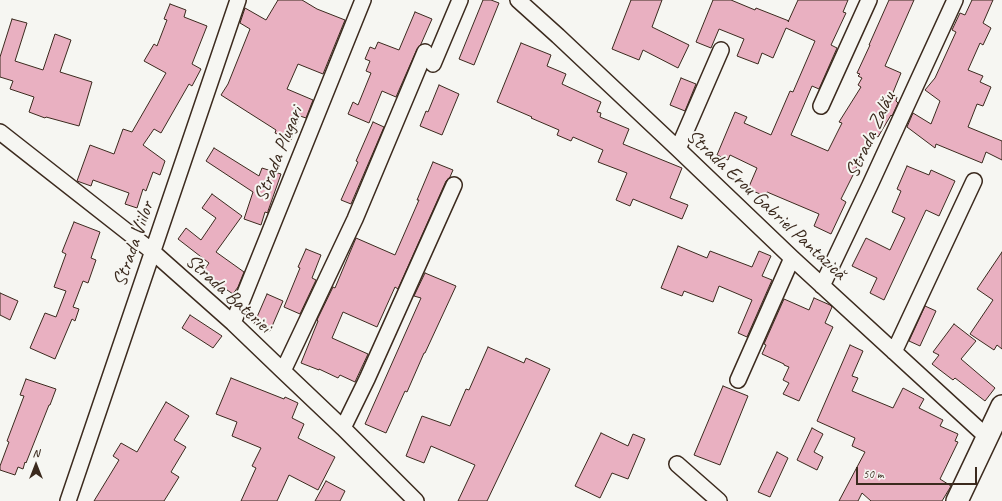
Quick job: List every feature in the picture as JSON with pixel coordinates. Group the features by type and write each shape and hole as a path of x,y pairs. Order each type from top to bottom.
{"street":[{"name":"Strada Viilor","path":"68,501 238,0"},
{"name":"Strada Plugari","path":"233,323 363,0"},
{"path":"283,371 429,58 460,0"},
{"name":"Strada Erou Gabriel Pantazică","path":"518,0 822,286 988,437"},
{"path":"821,106 869,0"},
{"name":"Strada Zalău","path":"822,286 870,185 954,0"},
{"path":"678,149 721,50"},
{"name":"Strada Bateriei","path":"0,132 152,252 233,323 343,428 416,501"},
{"path":"894,352 974,181"},
{"path":"343,428 367,380 454,185"},
{"path":"738,380 792,258"},
{"path":"957,501 1002,406"},
{"path":"677,464 719,501"}],"building":[{"path":"278,0 302,0 317,9 345,20 323,74 298,64 287,89 313,100 306,118 300,116 291,140 275,133 276,130 221,95 228,84 250,29 240,23 245,8 266,20"},
{"path":"483,0 491,0 499,3 474,65 459,59"},
{"path":"631,0 662,0 652,27 689,45 678,68 643,50 639,60 612,49"},
{"path":"713,0 731,0 755,10 756,8 789,21 798,0 848,0 843,12 846,13 831,45 837,48 819,89 812,86 791,135 828,151 842,123 839,122 861,87 858,85 862,78 858,76 860,74 857,73 889,0 914,0 885,66 901,73 892,95 897,97 896,101 898,103 892,116 891,115 878,137 874,134 854,172 841,199 846,202 831,234 814,226 819,214 767,192 765,196 748,189 757,168 730,155 728,160 717,155 735,112 747,117 744,123 771,135 790,91 793,92 815,41 786,28 773,58 762,53 758,64 737,56 744,39 719,29 711,48 696,42"},
{"path":"972,0 993,0 983,23 991,28 983,45 980,43 968,70 983,76 980,82 991,87 983,106 977,104 968,127 1002,141 1002,160 986,152 982,163 936,144 935,148 907,127 913,113 931,124 940,101 925,90 935,78 956,32 952,30 960,13 965,15"},
{"path":"170,4 186,10 184,17 207,26 192,64 201,69 192,86 189,84 161,133 154,129 143,145 165,161 160,175 153,172 146,191 143,189 137,208 125,204 129,193 93,180 91,186 77,181 90,145 114,154 123,129 132,132 166,73 144,61 154,44 157,46 167,20 164,19"},
{"path":"415,12 432,19 396,97 382,91 369,123 348,114 353,102 358,105 371,73 366,71 370,61 365,59 370,47 375,49 378,42 399,50"},
{"path":"12,19 27,23 15,61 43,70 55,34 71,40 60,72 92,82 79,126 46,117 45,118 29,112 34,97 10,89 13,81 0,77 0,57"},
{"path":"521,43 551,55 547,66 566,74 562,84 601,102 597,112 601,113 600,117 629,129 623,144 682,168 670,198 688,205 682,219 633,199 630,206 616,200 627,173 598,162 603,150 573,137 571,141 557,135 559,130 497,102"},
{"path":"681,78 696,84 685,111 670,105"},
{"path":"439,85 459,94 442,135 420,126 426,111 428,112"},
{"path":"373,122 384,127 351,204 341,200 358,162 356,161"},
{"path":"214,148 259,176 262,168 281,174 268,213 265,212 261,225 244,219 253,192 206,161"},
{"path":"433,162 453,170 450,177 446,181 398,289 395,287 377,327 343,312 332,338 368,354 355,382 340,375 338,378 319,369 301,363 318,321 317,320 333,287 335,288 356,238 395,255 419,200 417,200"},
{"path":"907,166 929,175 931,170 955,181 939,216 926,210 884,300 870,293 877,278 852,266 866,238 890,250 905,218 892,212 901,191 897,189"},
{"path":"212,194 242,216 216,252 244,272 238,287 233,294 202,273 209,263 178,239 186,228 201,240 216,218 202,208"},
{"path":"74,222 100,232 91,258 96,260 88,283 83,281 73,307 79,309 75,321 72,319 55,359 30,348 45,313 56,317 66,291 54,287 66,254 62,252"},
{"path":"678,246 707,258 710,251 752,267 759,251 771,256 762,276 772,280 747,337 738,333 752,300 719,286 713,302 684,291 682,296 661,288"},
{"path":"306,249 321,255 312,278 316,280 300,314 284,307"},
{"path":"1002,252 1002,349 997,345 994,350 970,334 993,300 977,289"},
{"path":"425,273 456,286 407,392 405,391 386,433 365,424 421,298 414,296"},
{"path":"0,293 18,301 10,320 0,315"},
{"path":"267,294 283,301 270,331 254,324"},
{"path":"814,298 832,307 825,323 833,327 799,401 783,394 789,383 783,380 789,367 762,354 766,345 764,344 784,299 809,310"},
{"path":"925,306 936,311 920,346 909,341"},
{"path":"190,315 222,336 213,348 182,328"},
{"path":"954,324 976,341 961,359 995,388 985,401 955,378 953,380 932,364 939,355 933,352"},
{"path":"850,345 863,351 852,376 858,378 852,391 893,408 903,388 924,399 919,408 943,420 940,426 958,434 955,441 958,442 940,479 951,486 942,501 871,501 862,493 858,501 839,501 865,452 852,446 855,438 817,421"},
{"path":"488,347 524,363 526,358 550,369 487,501 458,501 475,465 431,446 424,463 406,456 422,416 450,426 466,389 469,390"},
{"path":"231,378 298,403 292,418 304,424 298,438 335,457 318,490 289,475 277,501 241,501 256,468 252,466 261,448 232,436 237,422 216,414"},
{"path":"26,379 56,389 26,463 25,462 23,469 18,467 15,475 0,470 0,466 9,442 7,441 24,396 20,395"},
{"path":"723,386 748,396 720,465 694,455"},
{"path":"166,402 189,416 174,440 186,447 171,472 179,477 164,501 94,501 119,460 113,456 121,443 137,452"},
{"path":"812,428 823,434 814,452 823,457 817,470 797,460"},
{"path":"601,433 628,446 633,434 645,439 628,479 612,473 600,498 575,486"},
{"path":"777,452 788,458 770,497 758,492"},
{"path":"326,481 345,491 340,501 315,501"}]}
